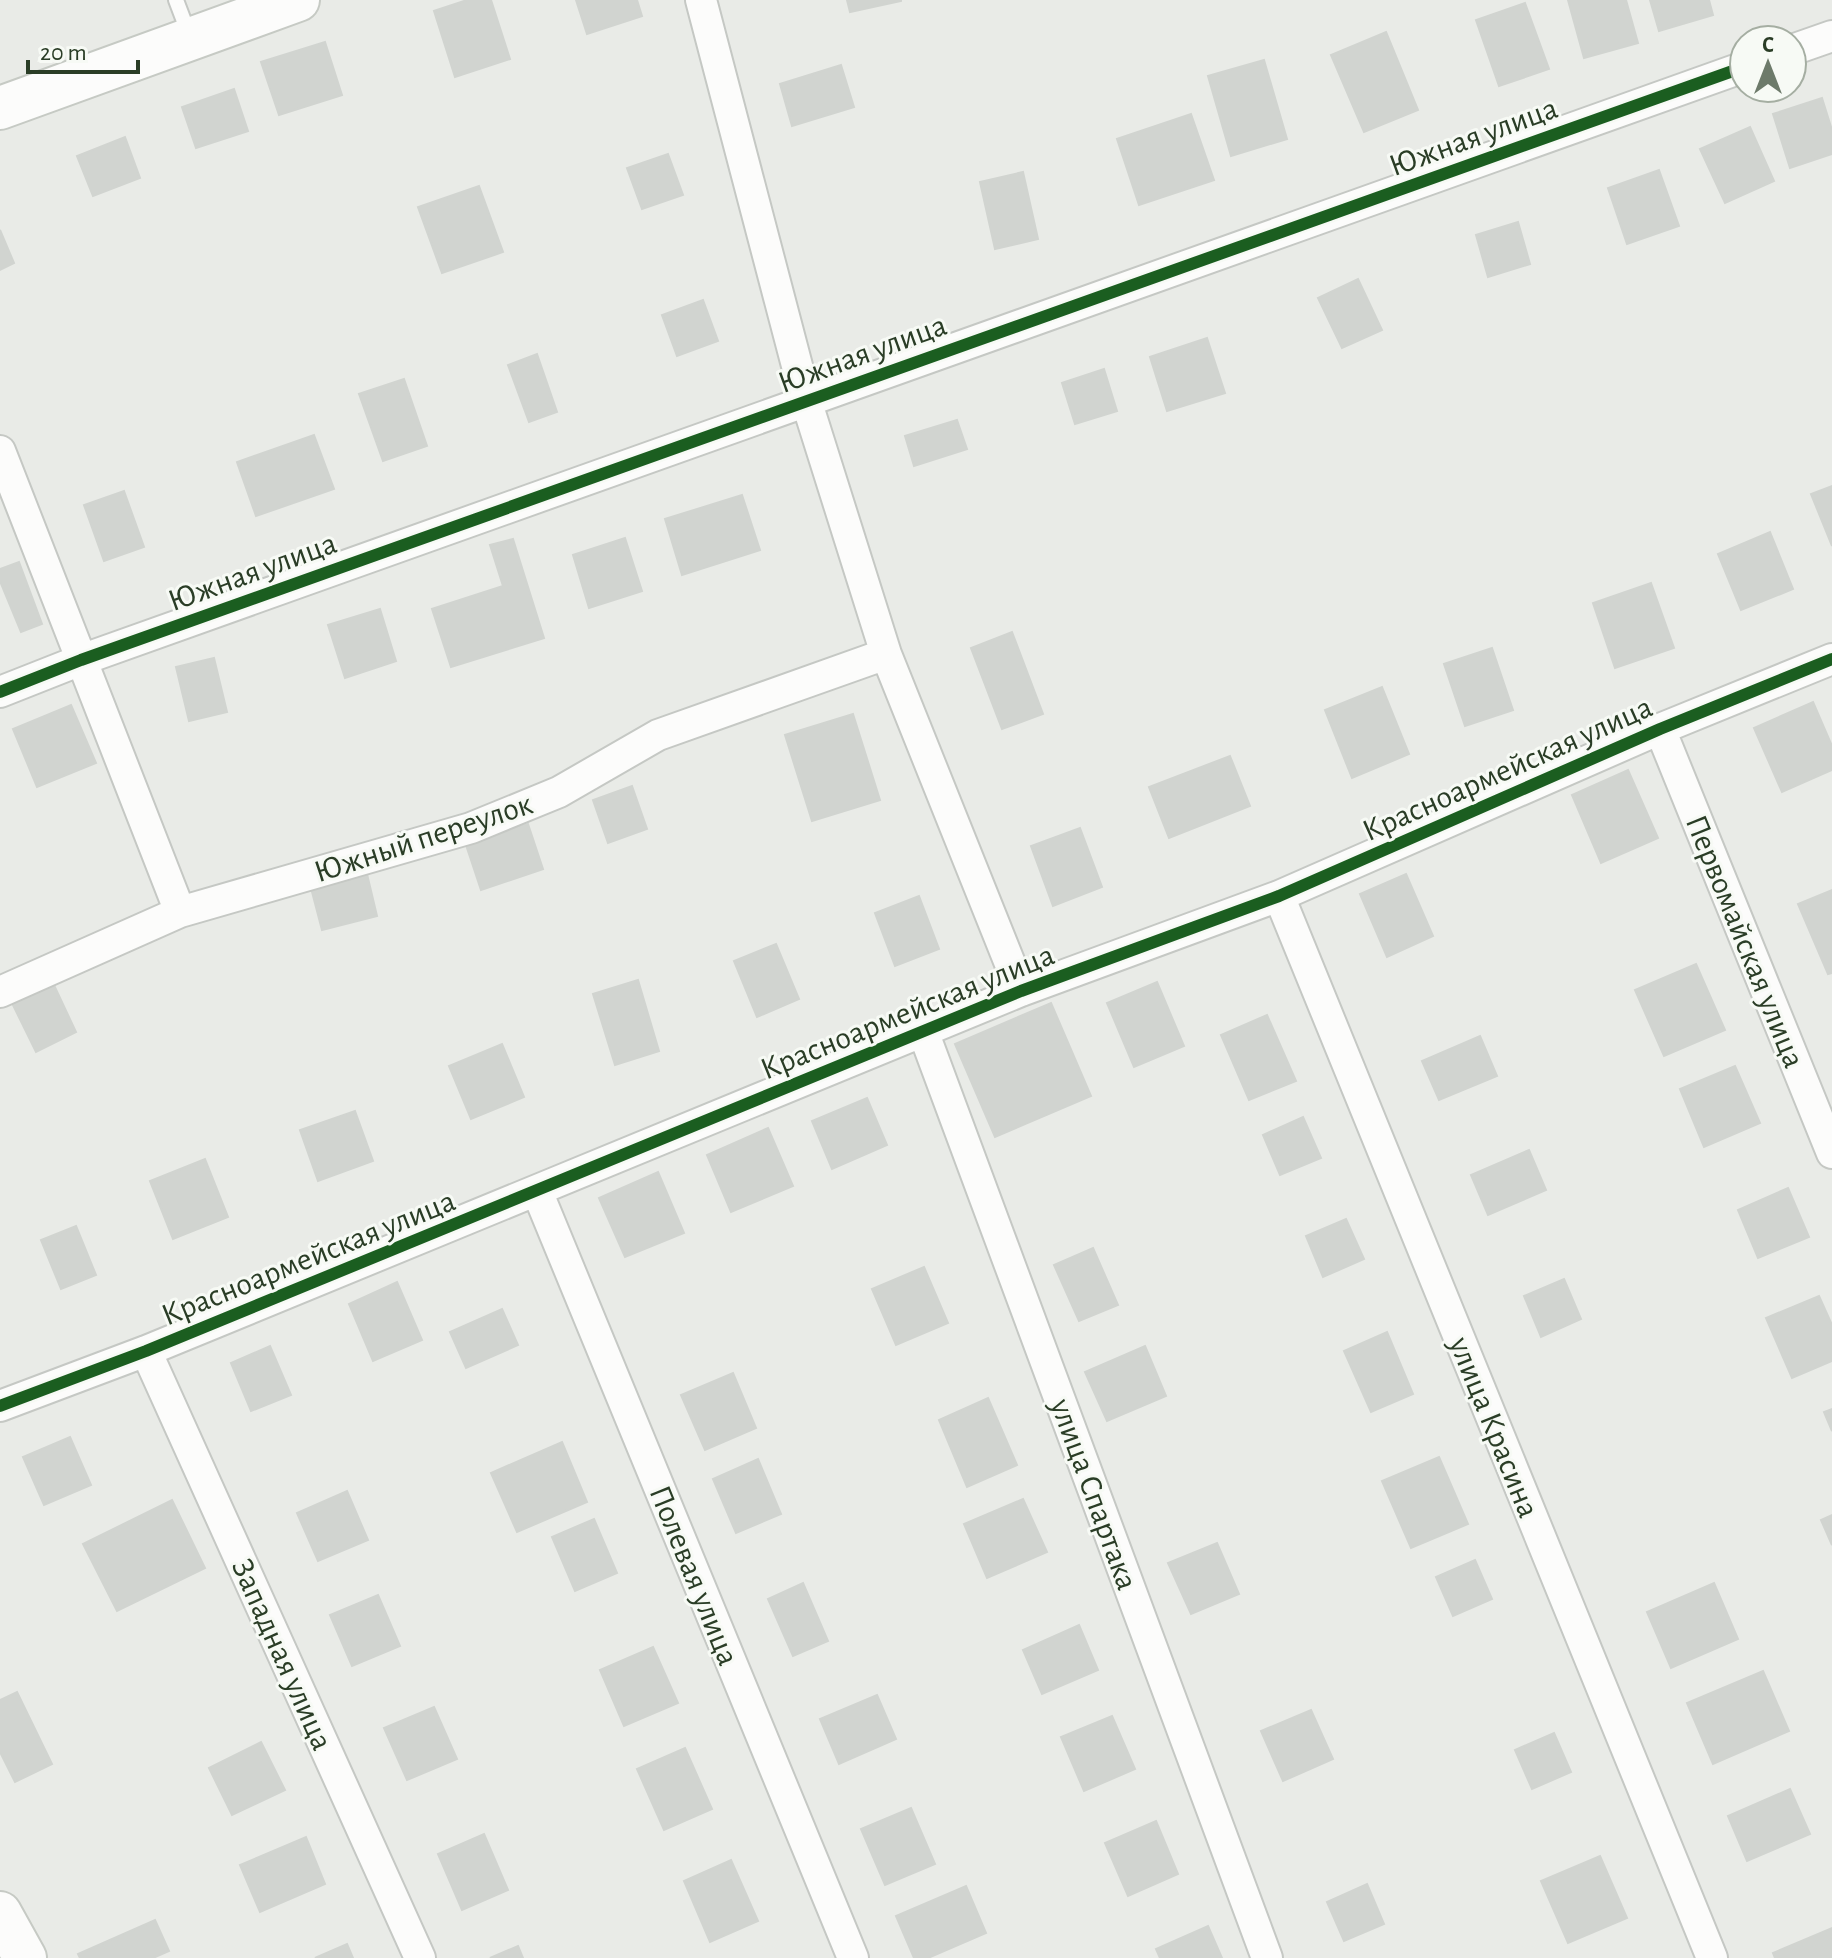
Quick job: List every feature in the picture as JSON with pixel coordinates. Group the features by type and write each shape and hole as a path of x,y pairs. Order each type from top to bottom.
{"main road":[{"path":"0,108 298,0"},
{"path":"0,1913 25,1958"}],"street":[{"path":"701,0 806,400 886,654 1021,991"},
{"path":"1808,44 1832,36"},
{"name":"Южная улица","path":"0,692 81,660 806,400 1728,73"},
{"path":"0,451 180,912"},
{"name":"Южный переулок","path":"0,992 180,912 471,828 559,792 658,735 886,654"},
{"name":"Красноармейская улица","path":"0,1406 146,1351 1021,991 1279,896 1660,729 1832,659"},
{"name":"Первомайская улица","path":"1660,729 1832,1153"},
{"name":"улица Красина","path":"1279,896 1712,1958"},
{"name":"улица Спартака","path":"923,1031 1267,1958"},
{"name":"Полевая улица","path":"537,1191 853,1958"},
{"name":"Западная улица","path":"146,1351 420,1958"}],"lane":[{"path":"176,0 190,39"}],"building":[{"path":"467,0 491,0 510,59 455,77 434,11"},
{"path":"576,0 637,0 642,16 587,34"},
{"path":"847,0 901,0 901,1 850,12"},
{"path":"1568,0 1626,0 1638,43 1584,58"},
{"path":"1650,0 1709,0 1713,15 1659,31"},
{"path":"1525,3 1549,69 1499,86 1476,20"},
{"path":"1386,32 1418,110 1364,132 1331,55"},
{"path":"325,42 342,95 279,115 261,62"},
{"path":"1264,60 1287,139 1231,156 1208,76"},
{"path":"841,65 854,107 792,126 780,84"},
{"path":"234,89 248,131 196,148 182,107"},
{"path":"1822,98 1832,130 1832,154 1790,168 1773,114"},
{"path":"1191,114 1214,180 1139,205 1117,139"},
{"path":"1750,127 1774,181 1725,203 1700,149"},
{"path":"125,137 140,178 93,196 77,156"},
{"path":"668,154 683,195 642,209 627,168"},
{"path":"1659,170 1679,226 1627,244 1608,188"},
{"path":"1023,172 1038,239 995,249 980,182"},
{"path":"479,186 503,252 442,273 418,207"},
{"path":"1518,222 1530,264 1488,277 1476,235"},
{"path":"0,230 14,263 0,270"},
{"path":"1358,279 1382,330 1342,348 1318,298"},
{"path":"703,300 718,341 677,356 662,315"},
{"path":"1207,338 1225,393 1167,411 1150,357"},
{"path":"537,354 557,412 529,422 508,365"},
{"path":"1104,369 1117,411 1075,424 1062,383"},
{"path":"404,379 427,446 383,461 359,394"},
{"path":"957,420 967,449 914,466 905,436"},
{"path":"314,435 334,489 256,516 237,462"},
{"path":"1832,486 1832,546 1811,494"},
{"path":"124,491 144,547 104,561 84,505"},
{"path":"742,495 760,550 682,575 665,519"},
{"path":"1770,532 1793,589 1741,610 1718,554"},
{"path":"625,538 642,591 589,608 573,555"},
{"path":"513,539 544,638 451,667 432,609 503,586 490,545"},
{"path":"19,562 42,624 21,632 0,581 0,569"},
{"path":"1651,583 1674,648 1615,668 1593,603"},
{"path":"380,609 396,661 345,678 328,625"},
{"path":"1012,632 1043,714 1002,729 971,648"},
{"path":"1492,648 1513,710 1465,726 1444,664"},
{"path":"214,658 227,712 189,721 176,667"},
{"path":"1382,687 1409,754 1352,778 1325,710"},
{"path":"1813,702 1832,746 1832,770 1782,792 1754,728"},
{"path":"71,705 96,763 37,787 13,729"},
{"path":"853,714 880,800 812,821 785,735"},
{"path":"1230,756 1250,806 1169,838 1149,787"},
{"path":"1628,770 1658,838 1601,863 1572,795"},
{"path":"632,786 647,829 608,843 593,800"},
{"path":"528,824 543,869 481,890 466,845"},
{"path":"1080,828 1102,887 1053,906 1031,846"},
{"path":"367,874 377,916 322,930 311,888"},
{"path":"1406,874 1433,936 1387,957 1360,894"},
{"path":"1832,890 1832,973 1828,974 1798,904"},
{"path":"919,896 939,949 895,966 875,913"},
{"path":"776,944 799,999 757,1017 734,961"},
{"path":"1696,964 1725,1030 1664,1056 1635,990"},
{"path":"638,980 659,1051 615,1065 593,994"},
{"path":"1157,982 1184,1046 1134,1067 1107,1003"},
{"path":"53,983 76,1032 36,1052 12,1003"},
{"path":"1051,1003 1091,1096 995,1137 955,1044"},
{"path":"1267,1015 1296,1081 1249,1100 1221,1035"},
{"path":"1480,1036 1497,1076 1439,1100 1422,1061"},
{"path":"502,1044 524,1097 471,1119 449,1066"},
{"path":"1735,1066 1760,1123 1704,1147 1680,1089"},
{"path":"867,1098 887,1145 832,1169 812,1121"},
{"path":"355,1111 373,1161 318,1181 300,1130"},
{"path":"1303,1117 1321,1158 1280,1175 1263,1135"},
{"path":"768,1128 793,1186 731,1212 707,1155"},
{"path":"1529,1150 1546,1190 1488,1215 1471,1175"},
{"path":"205,1159 228,1217 173,1239 150,1181"},
{"path":"658,1172 684,1233 625,1257 599,1198"},
{"path":"1788,1188 1809,1237 1758,1258 1738,1210"},
{"path":"1346,1219 1364,1259 1323,1277 1306,1236"},
{"path":"76,1226 96,1275 61,1289 41,1240"},
{"path":"1093,1248 1118,1305 1079,1321 1054,1265"},
{"path":"924,1267 948,1323 896,1345 872,1289"},
{"path":"1564,1279 1581,1319 1541,1337 1524,1296"},
{"path":"397,1282 422,1340 373,1361 349,1304"},
{"path":"1819,1296 1832,1325 1832,1361 1792,1378 1766,1318"},
{"path":"502,1309 518,1345 466,1368 450,1332"},
{"path":"1387,1332 1413,1394 1371,1412 1344,1351"},
{"path":"270,1346 291,1395 251,1411 231,1363"},
{"path":"1145,1346 1166,1396 1107,1421 1085,1372"},
{"path":"733,1373 756,1428 705,1450 681,1395"},
{"path":"988,1398 1017,1465 967,1487 939,1420"},
{"path":"1832,1409 1832,1431 1824,1412"},
{"path":"70,1437 91,1485 44,1505 23,1457"},
{"path":"562,1442 587,1502 517,1532 491,1473"},
{"path":"1439,1457 1468,1524 1411,1548 1382,1481"},
{"path":"758,1459 781,1514 736,1533 713,1479"},
{"path":"347,1491 368,1540 318,1561 297,1513"},
{"path":"1023,1499 1047,1552 987,1578 964,1524"},
{"path":"172,1500 205,1568 117,1611 83,1544"},
{"path":"1832,1515 1832,1545 1821,1520"},
{"path":"594,1519 617,1573 575,1591 552,1537"},
{"path":"1217,1543 1239,1594 1191,1614 1168,1563"},
{"path":"1475,1560 1492,1599 1453,1616 1436,1577"},
{"path":"803,1583 828,1641 793,1656 768,1599"},
{"path":"1714,1583 1738,1639 1671,1668 1647,1612"},
{"path":"378,1595 400,1646 352,1666 330,1615"},
{"path":"1079,1625 1098,1670 1042,1694 1023,1650"},
{"path":"653,1647 678,1703 624,1726 600,1670"},
{"path":"1763,1671 1789,1731 1713,1764 1687,1703"},
{"path":"17,1692 52,1764 15,1782 0,1752 0,1700"},
{"path":"877,1695 896,1739 839,1764 820,1719"},
{"path":"434,1707 457,1759 407,1780 384,1728"},
{"path":"1311,1710 1333,1759 1283,1781 1261,1731"},
{"path":"1112,1716 1135,1769 1084,1791 1061,1737"},
{"path":"1554,1733 1571,1772 1532,1789 1515,1750"},
{"path":"261,1742 285,1790 232,1815 209,1768"},
{"path":"685,1748 712,1809 664,1830 637,1769"},
{"path":"1790,1789 1810,1834 1747,1861 1728,1816"},
{"path":"911,1808 935,1864 885,1885 861,1829"},
{"path":"1156,1821 1178,1874 1128,1896 1105,1843"},
{"path":"484,1834 508,1890 462,1910 438,1854"},
{"path":"306,1837 325,1884 260,1912 240,1865"},
{"path":"1600,1856 1627,1918 1568,1943 1541,1881"},
{"path":"731,1860 758,1921 710,1942 684,1881"},
{"path":"1367,1884 1384,1924 1344,1941 1327,1902"},
{"path":"966,1886 986,1933 928,1958 914,1958 896,1916"},
{"path":"155,1920 169,1951 153,1958 80,1958 78,1954"},
{"path":"1208,1926 1222,1958 1160,1958 1156,1949"},
{"path":"1832,1928 1832,1958 1775,1958 1773,1953"},
{"path":"347,1944 353,1958 315,1958"},
{"path":"518,1946 523,1958 490,1958"}],"cycle path":[{"path":"0,692 81,660 1728,73"},
{"path":"0,1406 146,1351 1021,991 1279,896 1660,729 1832,659"}]}
